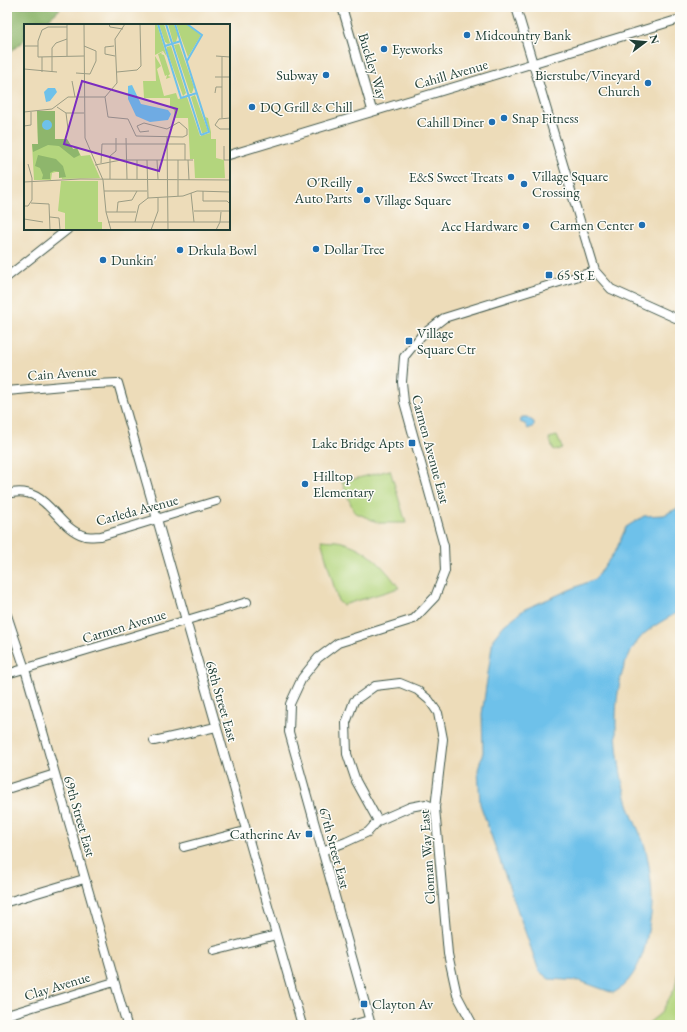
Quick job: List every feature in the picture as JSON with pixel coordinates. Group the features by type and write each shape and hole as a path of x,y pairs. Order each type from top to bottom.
{"street":[{"name":"Buckley Way","path":"342,7 372,110"},
{"path":"516,7 595,271 610,289 680,320"},
{"name":"Cahill Avenue","path":"230,155 372,110 680,19"},
{"path":"7,277 67,230"},
{"name":"Carmen Avenue East","path":"302,678 318,658 338,643 414,619 435,597 445,571 444,546 404,402 402,382 404,357 421,336 444,318 595,271"},
{"name":"Cain Avenue","path":"7,391 74,384 118,383"},
{"name":"68th Street East","path":"118,383 245,831 302,1025"},
{"name":"Carleda Avenue","path":"7,494 14,492 36,495 70,528 86,536 101,536 216,501"},
{"name":"Carmen Avenue","path":"7,674 247,602"},
{"name":"69th Street East","path":"7,615 25,669 127,1025"},
{"name":"67th Street East","path":"302,678 290,704 289,732 370,1022"},
{"name":"Cloman Way East","path":"378,821 356,781 348,754 346,723 354,701 375,686 400,683 417,690 429,700 438,713 443,739 435,808 448,954 457,994 473,1025"},
{"path":"154,741 216,727"},
{"path":"7,789 55,774"},
{"path":"322,851 368,832 378,821 410,806 426,804 435,808"},
{"path":"184,847 245,831"},
{"path":"7,902 84,879"},
{"path":"214,951 276,935"},
{"name":"Clay Avenue","path":"7,1015 114,982"},
{"path":"352,1025 370,1022"}],"green space":[{"path":"7,7 60,7 60,9 43,24 24,24 24,40 7,55"},
{"path":"557,436 562,448 554,451 549,438"},
{"path":"390,470 406,523 379,523 354,512 342,482"},
{"path":"321,540 342,542 361,550 382,567 399,588 343,605 338,601"},
{"path":"680,961 680,1025 646,1025 661,1013 675,988"}],"water":[{"path":"522,417 527,417 534,422 534,426 528,429 525,424 520,422"},
{"path":"680,507 680,611 655,626 642,636 630,653 622,673 618,695 616,718 620,766 629,807 646,849 651,879 652,903 646,942 639,964 625,984 613,993 580,981 549,979 539,971 480,804 478,770 483,752 482,714 493,639 504,625 525,609 595,579 616,550 626,527 644,516 664,515"}],"place":[{"name":"Midcountry Bank","path":"467,35"},
{"name":"Eyeworks","path":"384,49"},
{"name":"Subway","path":"326,75"},
{"name":"Bierstube/Vineyard Church","path":"648,83"},
{"name":"DQ Grill & Chill","path":"252,107"},
{"name":"Snap Fitness","path":"504,118"},
{"name":"Cahill Diner","path":"492,122"},
{"name":"E&S Sweet Treats","path":"511,177"},
{"name":"Village Square Crossing","path":"524,184"},
{"name":"O'Reilly Auto Parts","path":"360,190"},
{"name":"Village Square","path":"367,200"},
{"name":"Carmen Center","path":"642,225"},
{"name":"Ace Hardware","path":"526,226"},
{"name":"Dollar Tree","path":"316,249"},
{"name":"Drkula Bowl","path":"180,250"},
{"name":"Dunkin'","path":"103,260"},
{"name":"65 St E","path":"549,275"},
{"name":"Village Square Ctr","path":"409,341"},
{"name":"Lake Bridge Apts","path":"412,443"},
{"name":"Hilltop Elementary","path":"305,484"},
{"name":"Catherine Av","path":"309,834"},
{"name":"Clayton Av","path":"364,1004"}]}
